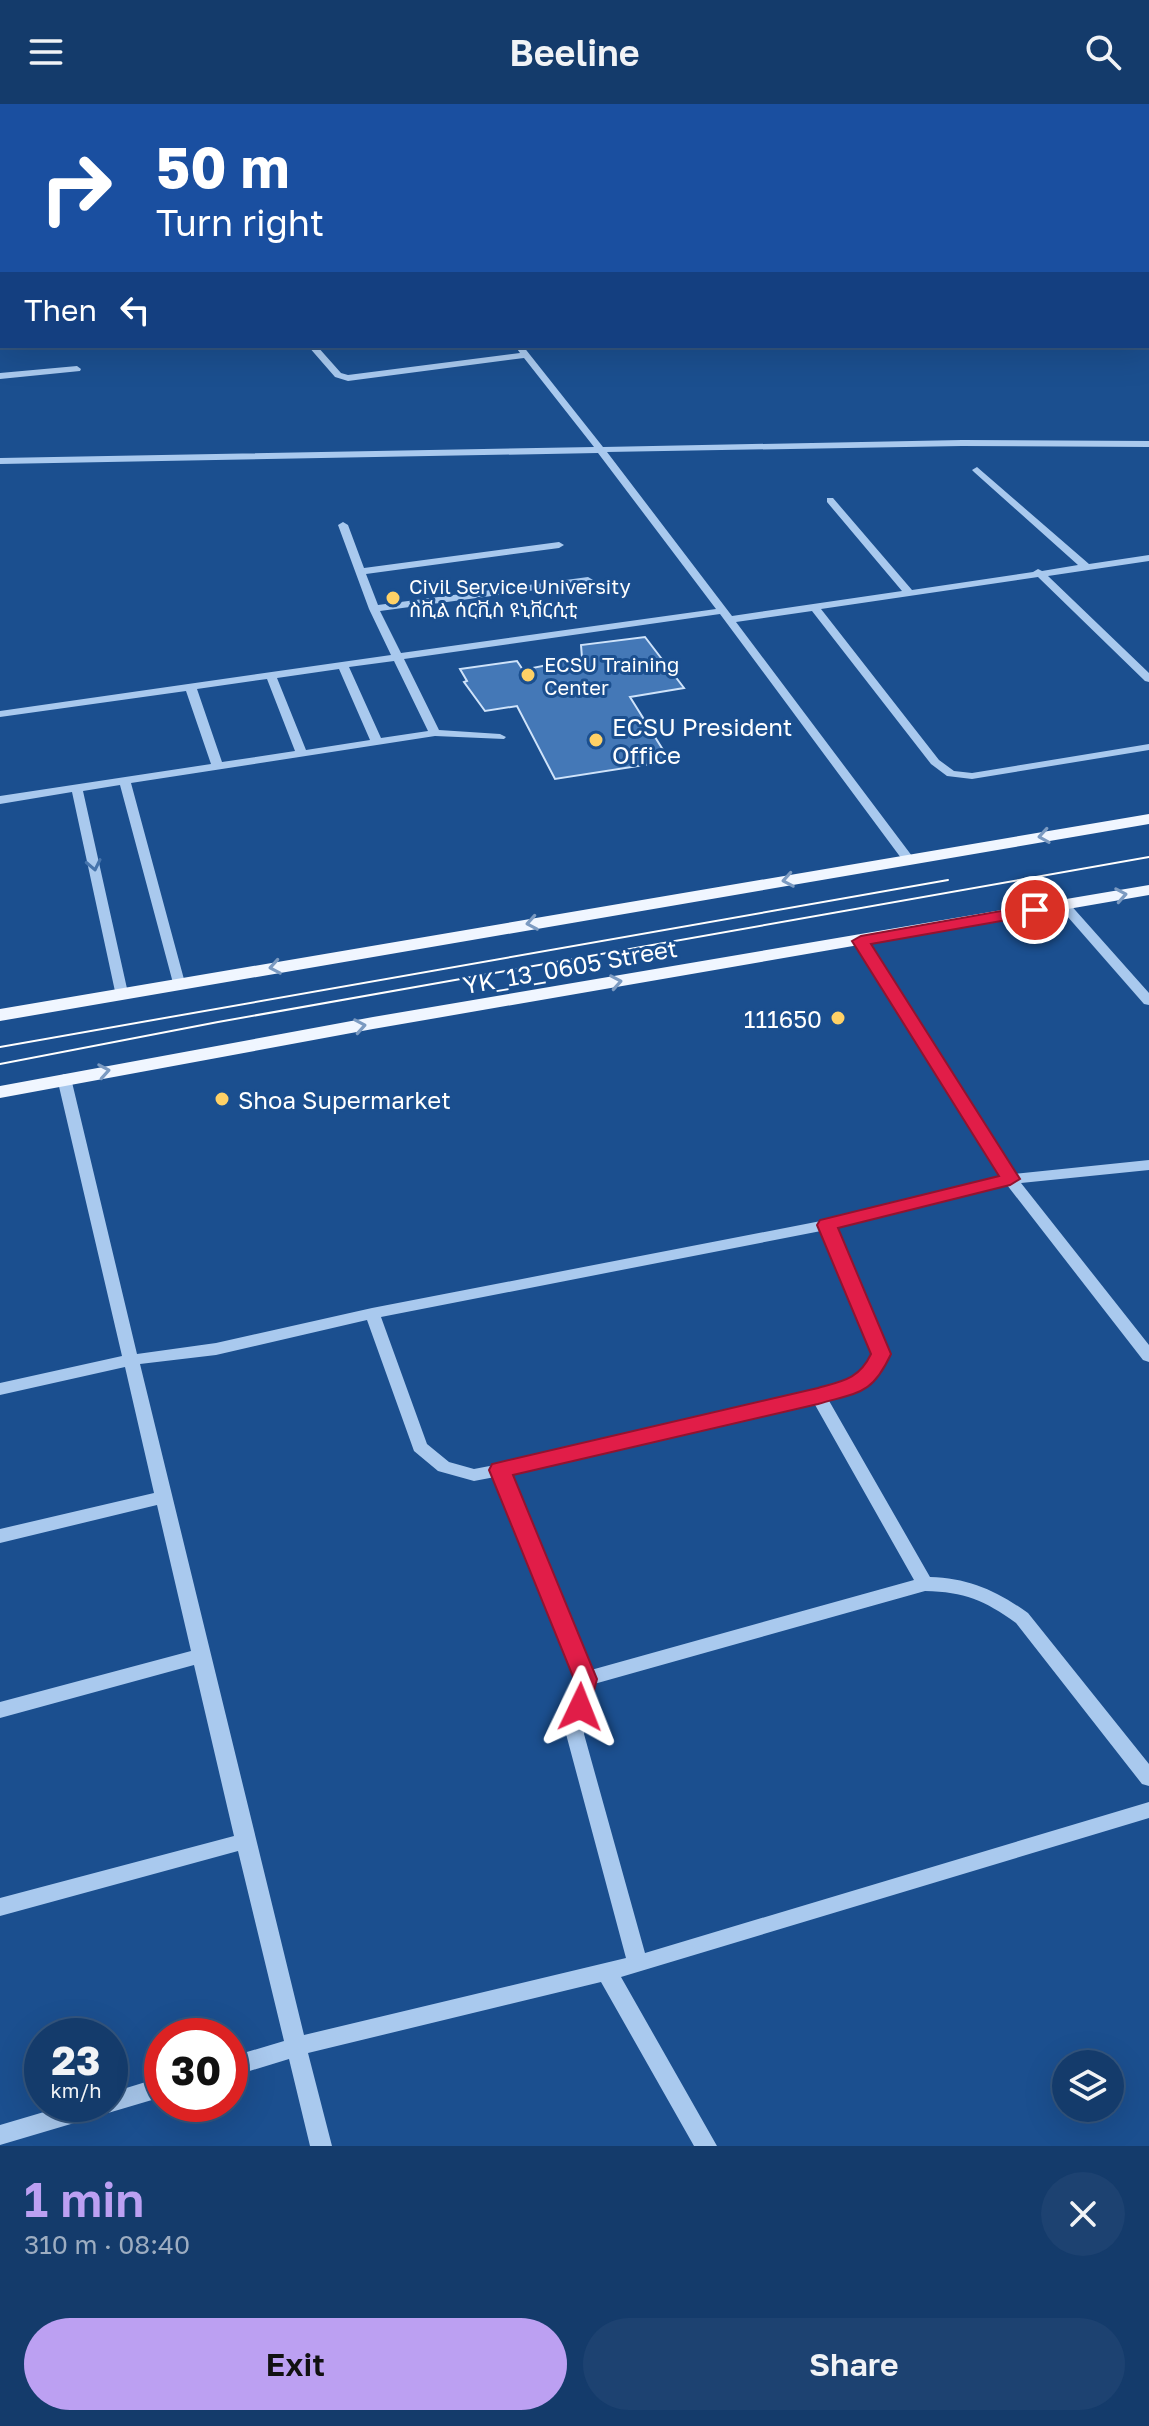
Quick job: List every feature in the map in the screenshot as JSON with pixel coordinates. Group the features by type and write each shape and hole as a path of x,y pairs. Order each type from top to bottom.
{"main road":[{"name":"YK_13_0605 Street","path":"0,1015 1149,819"},
{"name":"YK_13_0605 Street","path":"0,1092 64,1078 1149,890"}],"street":[{"path":"314,348 338,375 348,378 527,355"},
{"path":"521,348 596,449 636,495 908,859"},
{"path":"0,376 77,369"},
{"path":"0,461 962,443 1149,444"},
{"path":"977,470 1085,566"},
{"path":"830,500 908,592"},
{"path":"343,525 374,609 435,733"},
{"path":"359,572 559,545"},
{"path":"0,714 398,656 725,615 814,607 1149,558"},
{"path":"1038,572 1149,679"},
{"path":"374,609 588,580"},
{"path":"814,607 935,762 951,774 972,776 1149,747"},
{"path":"343,666 377,742"},
{"path":"271,676 302,755"},
{"path":"190,686 218,767"},
{"path":"0,800 435,733 500,737"},
{"path":"125,782 179,983"},
{"path":"77,789 121,993"},
{"path":"1064,905 1149,1001"},
{"path":"861,941 1010,1179 1149,1356"},
{"path":"64,1078 245,1841 321,2146"},
{"path":"0,1389 131,1360 216,1349 372,1313 826,1225 1010,1179 1149,1165"},
{"path":"372,1313 420,1447 444,1467 474,1475 500,1470 859,1384 872,1374 881,1354 826,1225"},
{"path":"818,1396 925,1584"},
{"path":"500,1470 586,1679 575,1734 638,1964"},
{"path":"0,1536 164,1497"},
{"path":"586,1679 925,1584 963,1584 995,1598 1022,1618 1149,1778"},
{"path":"0,1710 201,1656"},
{"path":"248,2061 295,2047 638,1964 1149,1810"},
{"path":"0,1907 245,1841"},
{"path":"606,1971 706,2146"},
{"path":"0,2135 44,2122"}],"building":[{"path":"645,637 684,688 630,697 670,761 555,779 517,706 485,711 464,682 467,681 460,669 517,661 523,670 582,658 581,645"}],"tram line":[{"path":"0,1064 218,1022 1149,857"},
{"path":"0,1047 948,880"}],"place":[{"name":"Civil Service University ስቪል ሰርቪስ ዩኒቨርሲቲ","path":"393,598"},
{"name":"ECSU Training Center","path":"528,675"},
{"name":"ECSU President Office","path":"596,740"},
{"name":"111650","path":"838,1018"},
{"name":"Shoa Supermarket","path":"222,1099"}],"route":[{"path":"580,1707 586,1679 500,1470 818,1396 859,1384 872,1374 881,1354 826,1225 1010,1179 861,941 1035,910"}]}
